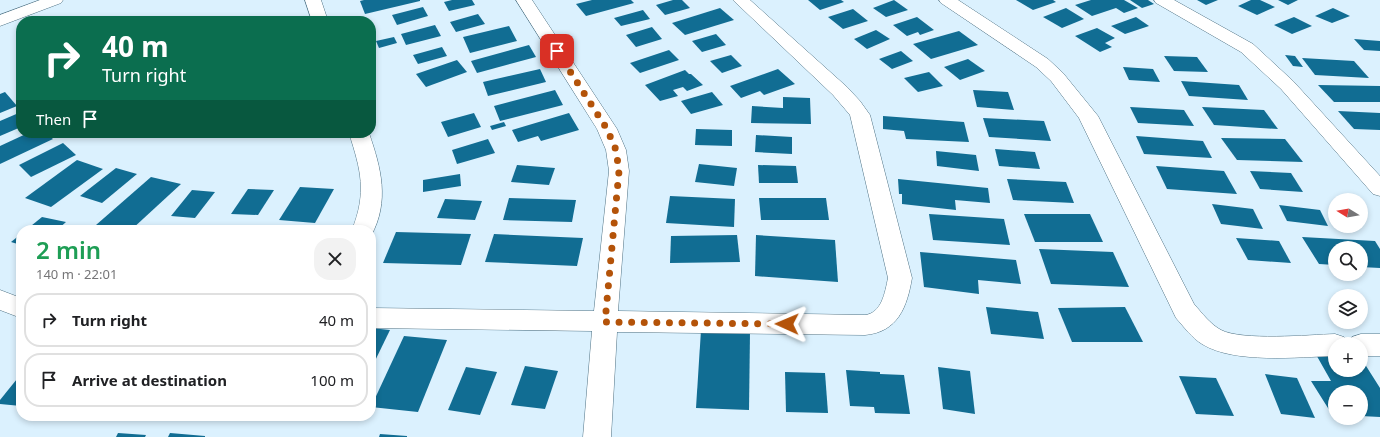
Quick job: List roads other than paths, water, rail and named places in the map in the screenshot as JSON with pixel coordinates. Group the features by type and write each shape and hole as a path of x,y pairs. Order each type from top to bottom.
{"street":[{"path":"0,21 55,0"},
{"path":"313,0 318,16"},
{"path":"524,0 607,129 616,150 619,171 605,322 597,437"},
{"path":"376,318 863,325 876,323 888,312 897,297 900,278 860,115 854,105 840,91 741,0"},
{"path":"947,0 1042,63 1057,76 1071,93 1088,116 1185,311 1198,326 1213,338 1233,343 1257,346 1328,346"},
{"path":"1162,0 1247,48 1287,86 1380,189"},
{"path":"360,138 373,180 369,212 365,225"},
{"path":"0,300 16,306"},
{"path":"1368,345 1380,345"}]}
